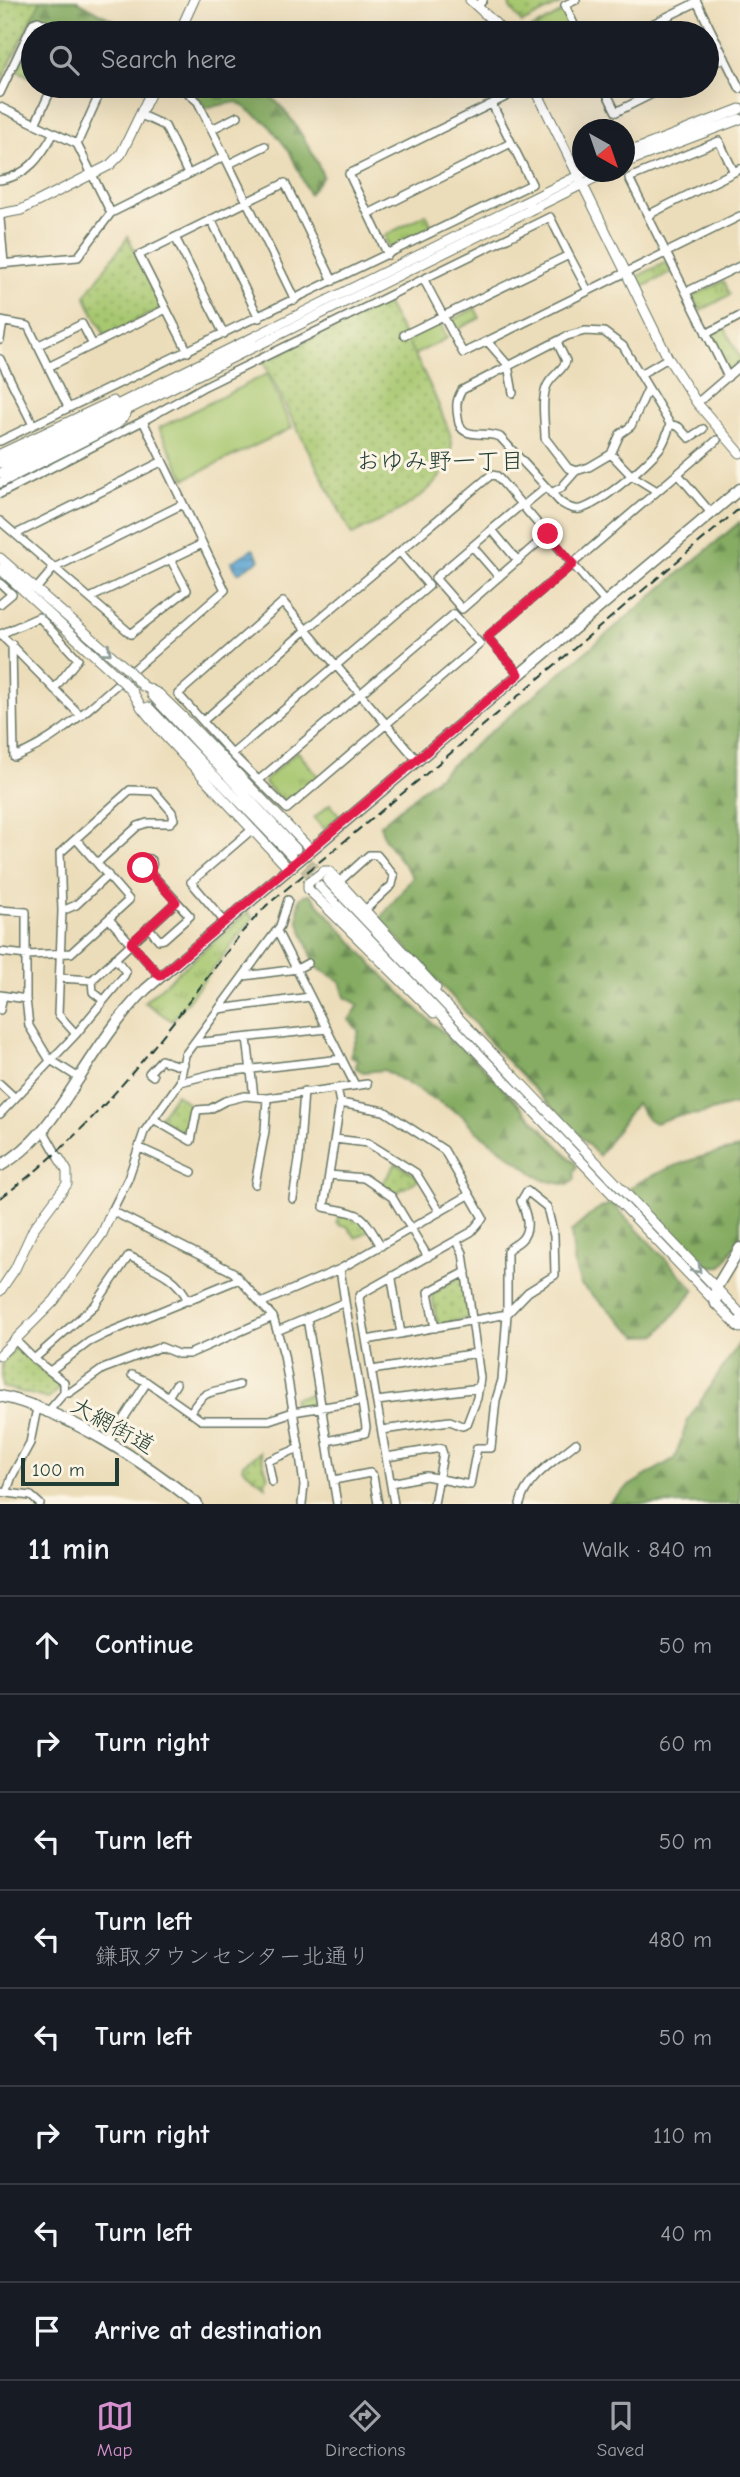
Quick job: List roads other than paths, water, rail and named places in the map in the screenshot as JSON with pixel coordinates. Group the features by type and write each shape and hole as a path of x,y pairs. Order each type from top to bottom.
{"main road":[{"path":"0,1166 19,1154 43,1130 116,1023 160,976 740,489"},
{"path":"716,1304 716,1288 740,1248"},
{"name":"大網街道","path":"0,1396 42,1410 108,1443 197,1504"}],"street":[{"path":"184,21 194,0"},
{"path":"572,21 565,5 576,0"},
{"path":"657,21 696,1 706,21"},
{"path":"477,2 493,21"},
{"path":"0,93 21,48"},
{"path":"719,48 740,89"},
{"path":"719,60 724,58"},
{"path":"35,124 47,98"},
{"path":"77,144 98,98"},
{"path":"149,98 121,154 110,165 22,210 0,216 2,264 78,257 111,213 188,174 265,146"},
{"path":"194,98 212,129 295,300"},
{"path":"388,255 349,174 504,98"},
{"path":"540,98 572,157"},
{"path":"609,98 616,112 644,98"},
{"path":"0,441 532,184 492,104"},
{"path":"0,107 77,144 111,213"},
{"path":"635,150 740,108"},
{"path":"141,115 165,127 188,174"},
{"path":"212,129 238,116"},
{"path":"635,159 740,119"},
{"path":"0,180 23,173 43,152 54,133"},
{"path":"648,215 737,171 719,141 629,177 728,377"},
{"path":"368,214 511,143"},
{"path":"0,463 126,405 573,182"},
{"path":"585,182 668,358 698,403 740,453"},
{"path":"188,352 139,255 247,201 285,183 333,282"},
{"path":"424,280 463,353 740,216"},
{"path":"0,494 205,386 550,217 588,291"},
{"path":"211,219 259,318"},
{"path":"175,237 224,334"},
{"path":"404,335 569,256"},
{"path":"686,292 740,266"},
{"path":"48,368 166,309"},
{"path":"706,334 740,316"},
{"path":"0,340 2,321 27,326 68,408"},
{"path":"37,346 82,324 93,345"},
{"path":"670,424 660,448 631,475 601,499 579,509 571,509 549,490 500,437 494,434 474,435 465,432 458,424 456,400 462,390 566,336 585,331 604,332 624,346 670,424 679,427 689,438 703,429"},
{"path":"487,341 508,365 513,393"},
{"path":"557,342 566,361 563,370 552,378 546,388 545,439 568,468 576,471"},
{"path":"640,374 668,358"},
{"path":"0,359 33,425"},
{"path":"698,403 740,366"},
{"path":"548,534 462,609 436,578 523,505 549,490 561,488 576,471 611,454 621,434 631,426 648,389"},
{"path":"0,454 106,403 126,405"},
{"path":"0,473 126,405"},
{"path":"0,483 117,424 126,405"},
{"path":"12,644 14,757 31,751 81,716 225,590 143,421"},
{"path":"519,674 487,637 718,440"},
{"path":"611,454 631,475 657,491"},
{"path":"16,534 161,462"},
{"path":"678,474 711,513"},
{"path":"203,721 306,630 491,475 497,476 605,601"},
{"path":"36,589 54,568 183,504"},
{"path":"0,521 131,634 187,590 171,560"},
{"path":"492,530 518,561"},
{"path":"90,598 202,544"},
{"path":"473,547 499,577"},
{"path":"232,754 429,586 400,552"},
{"path":"0,558 127,669 293,852 116,674 0,569"},
{"path":"0,583 12,594 0,604"},
{"path":"259,780 361,693 454,614 480,644 387,724 287,809 232,754 178,694 283,602 361,693 387,724 416,759"},
{"path":"54,689 78,659 39,617 0,634 12,644 54,689 81,716"},
{"path":"143,686 159,694 185,719 310,849"},
{"path":"132,691 164,736 288,868"},
{"path":"76,1034 58,1014 62,911 60,853 130,790 154,791 172,811 174,818 170,823 147,823 138,826 97,863"},
{"path":"224,921 191,882 248,833"},
{"path":"0,952 27,955 71,953 129,900 76,839"},
{"path":"340,882 369,855 377,855 394,876 392,885 365,909"},
{"path":"147,869 190,916 164,939 159,940 148,928"},
{"path":"327,870 427,977 454,1020 433,1012 414,995 307,886 327,870"},
{"path":"62,911 76,905 108,875"},
{"path":"323,883 641,1216 716,1288 739,1322"},
{"path":"0,1355 60,1295 102,1234 140,1148 144,1132 180,1082 186,1055 281,926 288,900"},
{"path":"60,978 92,980 176,902"},
{"path":"0,910 26,912 26,999 29,1026 49,1059 79,1078"},
{"path":"108,919 160,976"},
{"path":"277,931 355,1085"},
{"path":"0,1114 49,1059 76,1034 126,972 115,958"},
{"path":"244,976 297,969 309,963"},
{"path":"92,980 93,992 103,1000"},
{"path":"0,1010 1,996 26,999"},
{"path":"219,1009 310,997"},
{"path":"194,1043 327,1029"},
{"path":"247,1038 254,1097"},
{"path":"180,1082 216,1073 342,1059"},
{"path":"153,1076 149,1073 160,1060 184,1065"},
{"path":"0,1084 14,1097"},
{"path":"153,1119 191,1141 197,1110 210,1110 225,1101 245,1096 267,1098 367,1084"},
{"path":"337,1088 340,1103 324,1207 358,1213 382,1246"},
{"path":"293,1199 304,1091"},
{"path":"255,1184 265,1131 267,1098"},
{"path":"340,1103 384,1111 444,1150 483,1217 471,1232 392,1279 361,1294 359,1298 394,1504"},
{"path":"0,1291 15,1269 39,1220 67,1184 67,1171 43,1130"},
{"path":"335,1139 369,1143 416,1173 440,1212"},
{"path":"140,1148 192,1172"},
{"path":"329,1175 364,1178 392,1197 428,1257"},
{"path":"367,1340 507,1314 534,1287 555,1275 554,1236 547,1207 527,1191 521,1201 526,1213 527,1230 522,1240 508,1251 507,1314 502,1380 496,1400 491,1448 477,1448 470,1485 426,1476 391,1483"},
{"path":"261,1303 340,1269 469,1195"},
{"path":"112,1212 233,1272 273,1317 284,1355 299,1448 304,1503"},
{"path":"641,1216 716,1304 739,1322"},
{"path":"382,1430 450,1421 463,1426 467,1424 479,1388 466,1272 463,1253 457,1241"},
{"path":"34,1359 95,1305 129,1256 174,1280 184,1290 188,1301"},
{"path":"327,1441 365,1433 340,1269"},
{"path":"435,1328 428,1292 466,1272"},
{"path":"50,1371 89,1342 105,1334 239,1279"},
{"path":"392,1279 401,1334"},
{"path":"277,1331 345,1302"},
{"path":"40,1504 31,1496 23,1500 3,1491 30,1443 42,1410 103,1369 162,1348 189,1354 273,1317"},
{"path":"307,1318 337,1504"},
{"path":"15,1340 64,1382 64,1393"},
{"path":"372,1370 477,1353"},
{"path":"132,1375 147,1382 201,1420 269,1420 293,1412 361,1401"},
{"path":"108,1443 147,1382"},
{"path":"168,1396 176,1384"},
{"path":"191,1412 199,1398 207,1393 239,1385"},
{"path":"377,1401 479,1388"},
{"path":"520,1504 523,1493 535,1478 576,1443"},
{"path":"272,1482 268,1461 299,1448"},
{"path":"387,1457 441,1448 443,1454 434,1504"},
{"path":"334,1480 370,1472 378,1504"}],"water":[{"path":"253,549 260,560 238,573 231,562"}],"tunnel":[{"path":"300,852 324,878"},
{"path":"294,859 318,884"}],"railway":[{"path":"0,1198 70,1140 101,1108 160,1039 243,931 267,905 740,508"}],"district":[{"name":"おゆみ野一丁目","path":"440,461"}]}
